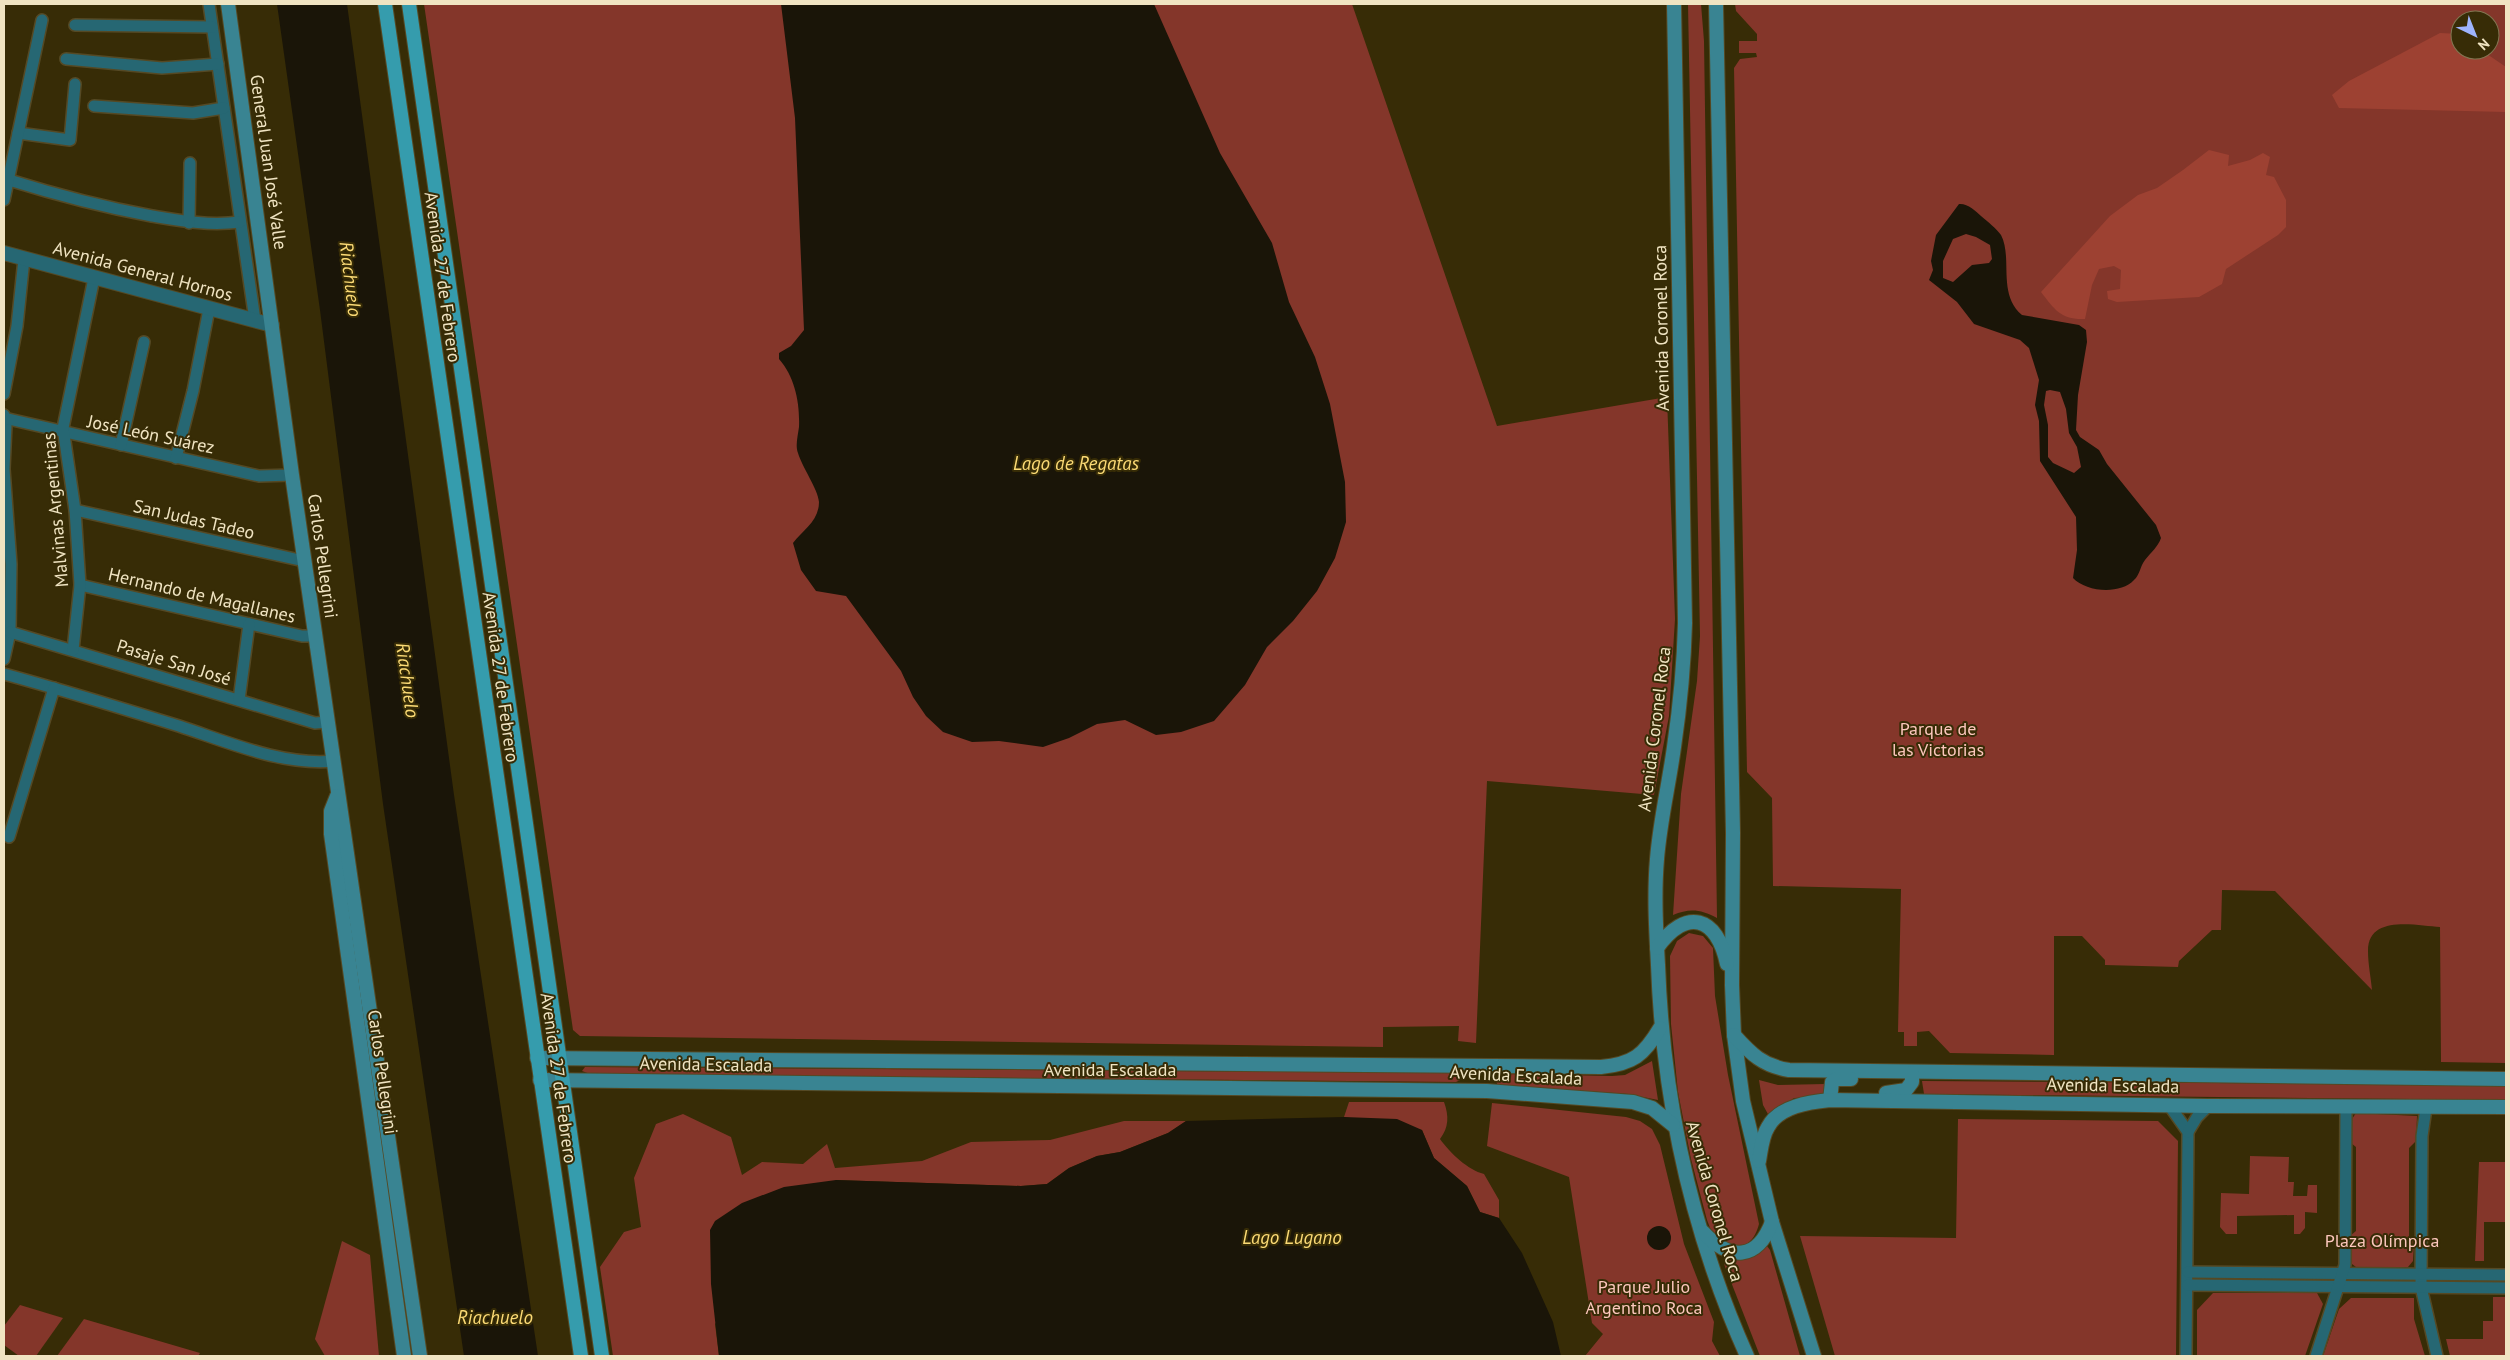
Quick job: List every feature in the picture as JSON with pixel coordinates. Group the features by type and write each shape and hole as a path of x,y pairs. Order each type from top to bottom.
{"main road":[{"name":"General Juan José Valle","path":"228,4 272,325"},
{"name":"Avenida 27 de Febrero","path":"385,4 581,1356"},
{"name":"Avenida 27 de Febrero","path":"409,4 602,1356"},
{"name":"Avenida Coronel Roca","path":"1674,4 1685,623 1680,700 1657,860 1655,909 1660,1028 1673,1125 1686,1181 1726,1307 1747,1356"},
{"path":"1716,4 1733,833 1732,985 1734,1035 1743,1101 1758,1166 1772,1222 1814,1356"},
{"name":"Carlos Pellegrini","path":"272,325 304,561 420,1356"},
{"name":"Carlos Pellegrini","path":"338,793 331,811 331,834 404,1356"},
{"path":"1657,948 1670,933 1686,922 1697,921 1705,923 1721,941 1732,985"},
{"name":"Avenida Escalada","path":"537,1058 1489,1067 1617,1065 1635,1059 1652,1041 1660,1028"},
{"name":"Avenida Escalada","path":"1734,1035 1760,1061 1778,1068 1893,1073 2506,1079"},
{"path":"1487,1090 1489,1067"},
{"path":"1893,1073 1880,1079 1836,1079 1830,1086 1836,1100 1856,1093 1902,1092 1910,1087 1912,1073"},
{"name":"Avenida Escalada","path":"540,1080 1487,1090 1633,1102 1652,1108 1673,1125"},
{"name":"Avenida Escalada","path":"1758,1166 1768,1127 1779,1116 1801,1104 1836,1100 2208,1106 2506,1107"},
{"path":"1701,1230 1722,1249 1731,1253 1742,1253 1758,1245 1766,1236 1772,1222"}],"street":[{"name":"General Juan José Valle","path":"209,4 255,320"},
{"path":"4,200 42,20"},
{"path":"75,25 212,27"},
{"path":"66,59 162,68 218,64"},
{"path":"18,133 70,140 75,84"},
{"path":"94,106 193,113 224,108"},
{"path":"189,222 190,163"},
{"path":"9,180 84,203 189,222 217,225 240,222"},
{"name":"Avenida General Hornos","path":"4,252 272,325"},
{"path":"4,394 16,326 24,259"},
{"name":"Malvinas Argentinas","path":"73,650 80,585 75,510 63,432 94,278"},
{"path":"176,458 193,391 209,309"},
{"path":"121,445 144,342"},
{"path":"4,417 8,563 7,637 4,659"},
{"name":"José León Suárez","path":"4,417 259,476 292,475"},
{"name":"San Judas Tadeo","path":"75,510 304,561"},
{"name":"Hernando de Magallanes","path":"80,585 302,636 316,636"},
{"path":"239,700 249,624"},
{"name":"Pasaje San José","path":"7,637 73,650 315,723 328,722"},
{"path":"4,674 239,746 304,763 334,761"},
{"path":"10,837 54,688"},
{"path":"2169,1105 2188,1132"},
{"path":"2186,1356 2188,1132 2197,1117 2208,1106"},
{"path":"2316,1356 2343,1273 2346,1246 2346,1107"},
{"path":"2426,1108 2422,1136 2421,1287 2437,1356"},
{"path":"2188,1272 2506,1275"},
{"path":"2188,1285 2506,1288"}],"green space":[{"path":"424,4 1352,4 1497,426 1667,397 1675,619 1669,716 1654,795 1487,781 1476,1043 1458,1041 1459,1026 1383,1027 1383,1047 580,1036 573,1030"},
{"path":"1688,4 1701,4 1704,41 1717,918 1695,911 1684,911 1673,915 1681,794 1697,681 1700,636"},
{"name":"Parque de las Victorias","path":"1735,4 2506,4 2506,1063 2441,1062 2440,927 2407,924 2385,927 2376,932 2370,939 2368,951 2372,990 2275,891 2222,890 2221,930 2212,930 2179,961 2178,967 2105,965 2105,960 2082,936 2054,936 2054,1055 1950,1053 1929,1031 1917,1032 1917,1046 1904,1046 1904,1032 1898,1032 1901,889 1773,886 1772,798 1747,772 1734,68 1740,59 1757,57 1756,53 1739,53 1739,41 1757,41 1757,34 1736,11"},
{"path":"1689,933 1703,936 1713,948 1715,996 1728,1075 1759,1224 1753,1238 1747,1244 1732,1248 1712,1233 1707,1220 1691,1159 1678,1092 1671,1024 1670,956 1677,941"},
{"path":"1652,1061 1658,1100 1628,1094 1498,1085 1496,1082 1505,1074 1625,1075"},
{"path":"585,1067 1466,1073 1469,1076 1456,1082 590,1074 582,1071"},
{"path":"1759,1080 1778,1085 1825,1084 1826,1097 1794,1098 1769,1116 1763,1105"},
{"path":"1922,1081 2506,1085 2506,1100 1924,1094"},
{"path":"1349,1102 1444,1102 1447,1121 1440,1139 1460,1160 1472,1169 1484,1174 1499,1200 1499,1218 1480,1212 1467,1186 1434,1158 1422,1130 1344,1117"},
{"name":"Parque Julio Argentino Roca","path":"1492,1103 1626,1117 1640,1121 1652,1129 1660,1145 1684,1244 1714,1322 1712,1341 1720,1356 1585,1356 1603,1334 1592,1323 1569,1177 1487,1146"},
{"name":"Plaza Olímpica","path":"2356,1113 2417,1116 2416,1141 2409,1148 2409,1238 2414,1242 2413,1261 2408,1267 2356,1267 2352,1264 2350,1236 2356,1231 2356,1147 2351,1143 2352,1119"},
{"path":"683,1114 731,1137 742,1175 762,1162 803,1164 827,1144 835,1168 922,1161 971,1142 1050,1140 1124,1121 1186,1121 1168,1133 1120,1152 1097,1156 1069,1168 1047,1184 1021,1186 836,1180 715,1324 719,1356 613,1356 600,1267 624,1232 641,1227 634,1178 656,1124"},
{"path":"1958,1119 2158,1121 2178,1141 2176,1356 1835,1356 1800,1236 1956,1238"},
{"path":"2250,1156 2289,1157 2288,1182 2294,1182 2293,1196 2307,1196 2308,1185 2317,1185 2317,1213 2305,1212 2305,1228 2300,1234 2294,1234 2294,1215 2237,1216 2237,1234 2226,1234 2220,1227 2221,1193 2249,1194"},
{"path":"2479,1162 2506,1162 2506,1222 2484,1222 2484,1261 2475,1261"},
{"path":"342,1241 370,1255 379,1356 325,1356 315,1339"},
{"path":"1767,1246 1770,1250 1800,1356 1760,1356 1724,1264 1725,1260 1744,1259"},
{"path":"2213,1293 2317,1293 2323,1304 2305,1356 2197,1356 2197,1310"},
{"path":"2493,1297 2506,1297 2506,1356 2450,1356 2446,1339 2483,1339 2483,1321 2493,1321"},
{"name":"Plaza Olímpica","path":"2351,1298 2414,1298 2414,1319 2425,1356 2323,1356 2339,1309"},
{"path":"20,1305 63,1318 36,1356 19,1356 4,1345 4,1326"},
{"path":"84,1319 200,1353 198,1356 57,1356"}],"shaded area":[{"path":"2440,33 2450,34 2450,60 2496,60 2506,67 2506,112 2339,108 2332,95 2349,81"},
{"path":"2209,150 2229,155 2228,166 2250,160 2263,153 2270,157 2266,175 2274,177 2286,200 2286,227 2278,235 2226,269 2222,284 2199,297 2117,302 2108,299 2107,291 2120,289 2121,270 2114,266 2099,269 2092,285 2085,319 2070,318 2059,313 2041,292 2110,216 2138,195 2157,188"}],"water":[{"name":"Riachuelo","path":"277,4 347,4 454,795 538,1356 464,1356 383,804 320,310"},
{"name":"Lago de Regatas","path":"781,4 1154,4 1220,153 1272,243 1289,302 1315,357 1330,404 1345,482 1346,522 1335,558 1317,591 1293,621 1267,647 1245,685 1214,721 1181,732 1156,735 1125,720 1097,724 1069,738 1043,747 999,741 972,742 943,732 926,716 913,697 901,671 846,596 816,591 801,570 793,543 810,525 816,515 819,502 816,491 797,450 799,418 793,382 779,359 779,353 791,346 804,330 795,118"},
{"path":"1959,204 1971,208 2001,235 2006,254 2010,297 2014,306 2022,315 2079,325 2086,330 2087,342 2078,395 2076,430 2080,437 2099,450 2107,464 2156,525 2161,538 2143,562 2136,578 2128,585 2112,590 2094,589 2079,583 2073,578 2077,550 2076,517 2040,461 2039,421 2035,405 2039,380 2029,348 2020,340 1974,324 1957,302 1929,280 1933,270 1931,261 1936,235","holes":["1966,234 1990,245 1992,259 1989,263 1972,265 1953,282 1943,278 1943,261 1953,239","2046,391 2060,392 2066,409 2069,433 2077,447 2081,467 2074,473 2053,463 2048,457 2048,425 2044,405"]},
{"name":"Lago Lugano","path":"1344,1117 1397,1119 1422,1130 1434,1158 1467,1186 1480,1212 1499,1218 1522,1253 1553,1322 1561,1356 719,1356 711,1284 710,1230 715,1221 742,1203 784,1187 836,1180 1021,1186 1047,1184 1069,1168 1097,1156 1120,1152 1168,1133 1186,1121"},
{"path":"1659,1226 1667,1230 1671,1238 1667,1246 1659,1250 1651,1246 1647,1238 1651,1230"}]}
